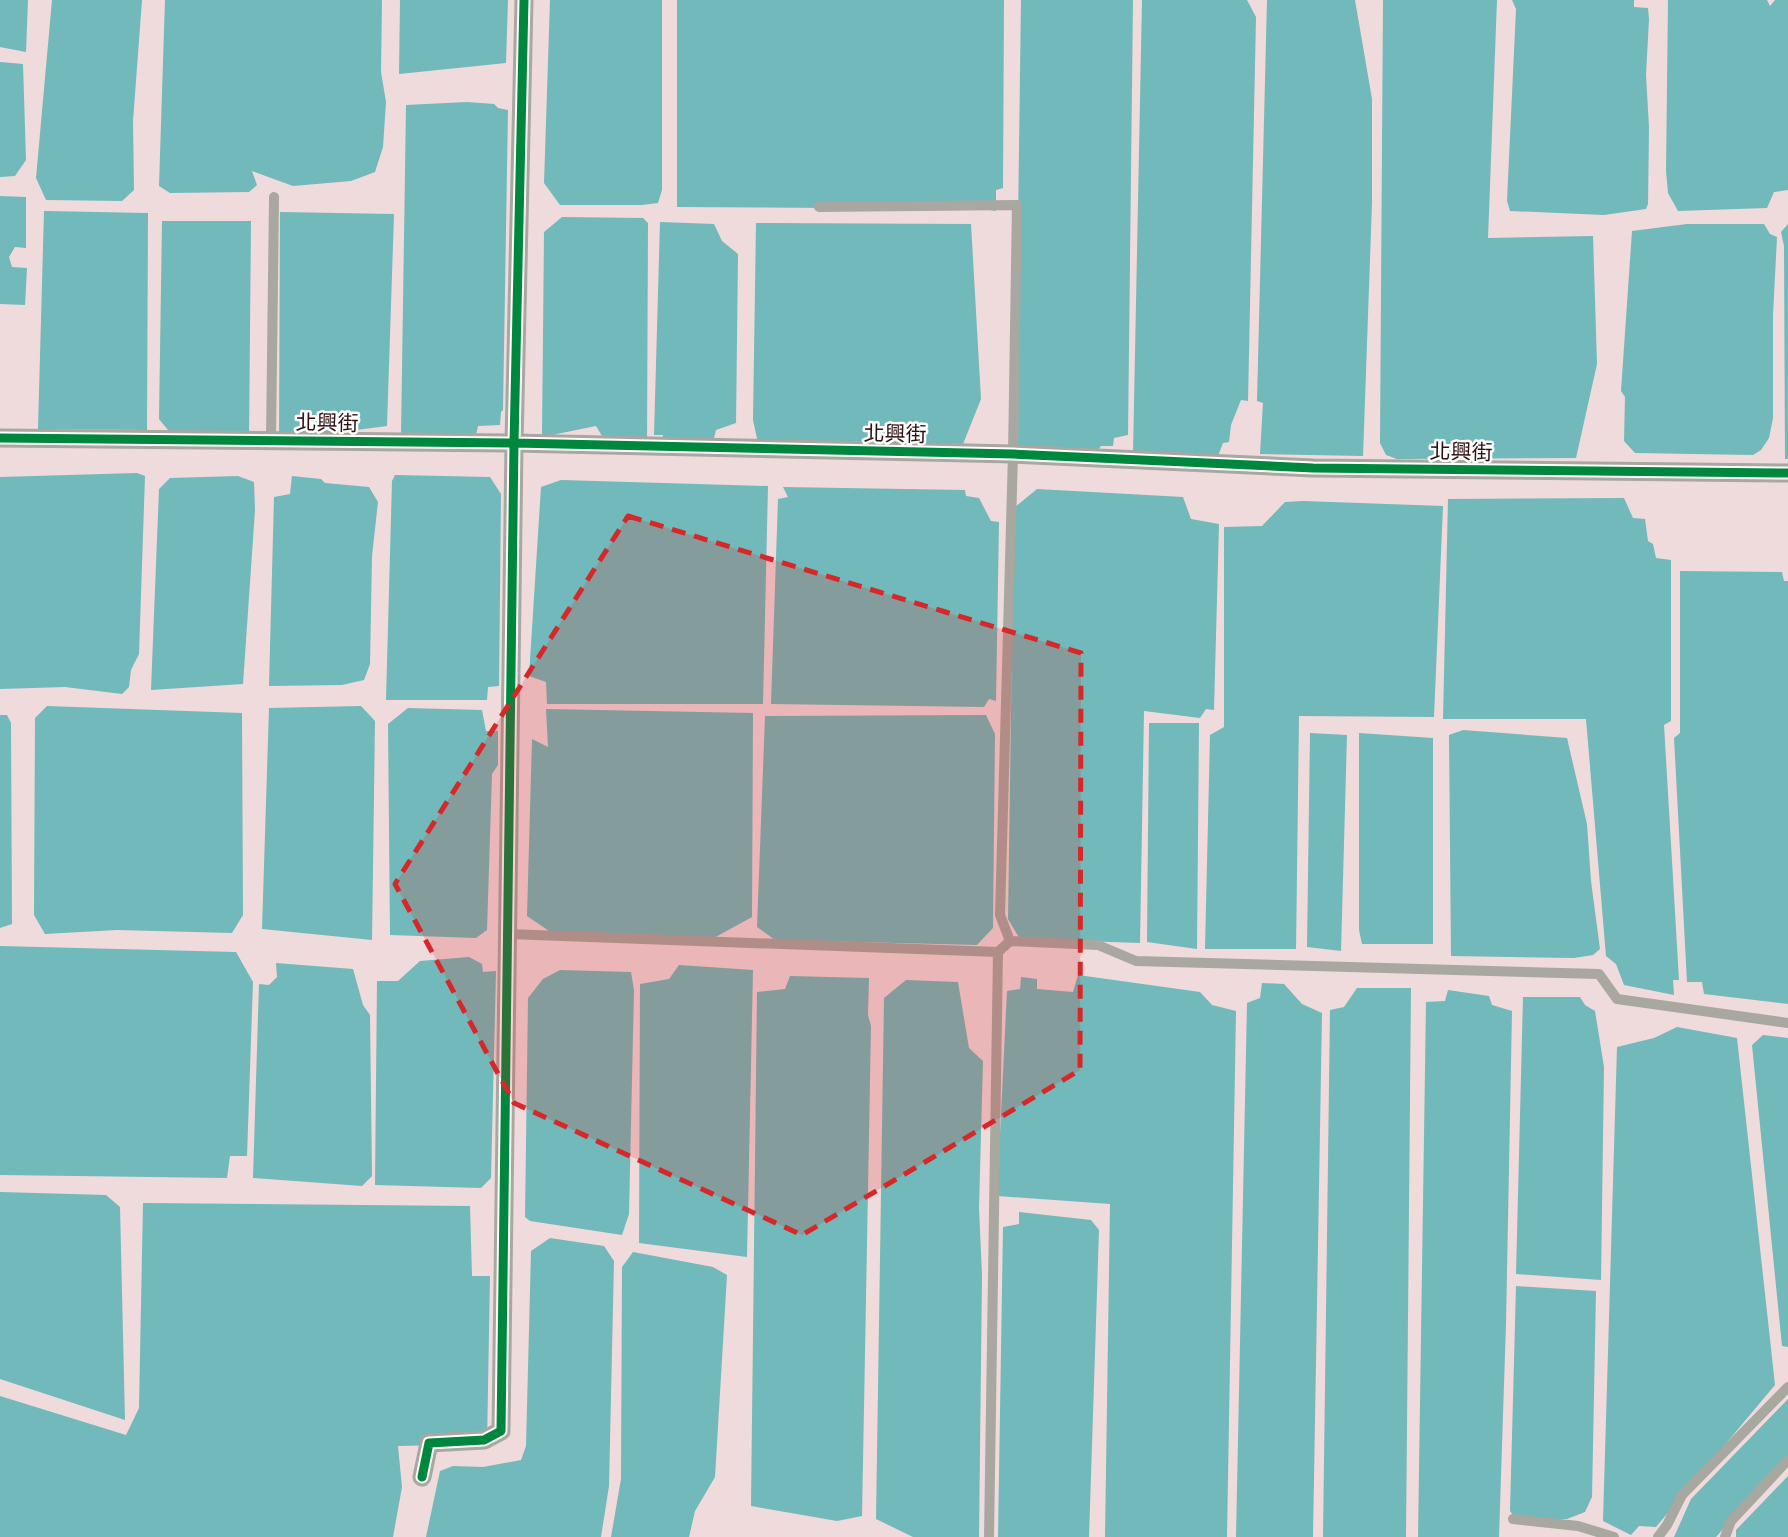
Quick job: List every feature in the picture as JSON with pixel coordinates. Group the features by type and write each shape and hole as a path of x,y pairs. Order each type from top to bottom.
{"street":[{"path":"422,1477 429,1443 484,1440 501,1431 514,443 524,0"},
{"name":"北興街","path":"0,438 514,443 1013,454 1313,468 1788,473"}],"lane":[{"path":"271,439 274,197"},
{"path":"819,207 1017,205 1000,915 1010,941"},
{"path":"507,934 998,952 1010,941 1098,945 1136,961 1599,974 1617,999 1788,1023"},
{"path":"989,1537 998,952"},
{"path":"1658,1537 1682,1495 1788,1387"},
{"path":"1725,1537 1731,1521 1788,1460"},
{"path":"1513,1520 1578,1526 1614,1537"}],"highlighted area":[{"path":"628,516 1081,653 1080,1070 802,1235 514,1103 395,884"}],"water":[{"path":"0,0 28,0 26,52 0,47"},
{"path":"52,0 142,0 133,121 134,190 122,201 46,200 36,178"},
{"path":"165,0 382,0 381,72 386,102 383,147 375,172 351,181 293,186 252,171 257,185 249,192 170,193 159,186"},
{"path":"400,0 508,0 506,63 399,74"},
{"path":"550,0 662,0 662,190 658,203 560,205 544,183"},
{"path":"677,0 1004,0 1003,188 996,190 996,211 677,207"},
{"path":"1021,0 1133,0 1128,435 1114,438 1113,446 1101,446 1096,453 1015,448"},
{"path":"1142,0 1247,0 1256,17 1248,401 1241,400 1231,425 1229,442 1223,443 1218,456 1133,455"},
{"path":"1267,0 1355,0 1372,99 1372,203 1363,456 1260,454 1263,403 1257,401"},
{"path":"1383,0 1497,0 1488,238 1593,236 1597,364 1576,458 1397,459 1386,455 1380,443"},
{"path":"1512,0 1634,0 1634,7 1648,8 1646,75 1649,127 1646,209 1604,215 1510,211 1507,201 1516,9"},
{"path":"1668,0 1767,0 1770,6 1775,0 1788,0 1788,190 1774,192 1767,208 1678,211 1668,193"},
{"path":"0,62 23,64 26,160 15,176 0,177"},
{"path":"467,102 494,104 498,108 508,110 503,410 500,425 478,426 476,435 401,436 406,105"},
{"path":"0,196 26,197 26,248 15,247 9,257 12,267 27,268 25,305 0,304"},
{"path":"44,211 148,213 147,430 38,429"},
{"path":"280,212 394,214 387,426 279,440"},
{"path":"562,217 643,218 648,223 647,444 607,444 596,426 542,437 544,232"},
{"path":"162,221 251,221 249,439 172,435 159,419"},
{"path":"660,222 714,224 722,241 738,254 736,423 716,430 712,446 662,443 663,435 654,435"},
{"path":"756,223 971,224 981,399 961,449 758,443 753,420"},
{"path":"1687,224 1764,224 1770,234 1777,237 1773,315 1773,418 1769,438 1761,450 1753,455 1635,453 1624,441 1625,397 1621,391 1632,231"},
{"path":"1788,224 1788,459 1785,459 1784,246 1781,232"},
{"path":"137,473 145,476 139,654 131,670 129,687 122,694 65,687 0,689 0,477"},
{"path":"395,475 490,477 501,494 499,686 488,687 487,700 386,700 392,481"},
{"path":"238,476 254,482 255,510 243,684 151,690 159,489 170,478"},
{"path":"292,476 321,479 325,483 369,487 378,502 372,556 370,664 364,680 342,685 269,686 274,497 290,494"},
{"path":"561,480 768,486 763,704 547,704 546,682 529,676 541,487"},
{"path":"783,487 965,490 966,496 979,498 991,521 999,522 996,701 989,699 984,707 771,704 778,499 788,497"},
{"path":"1037,489 1183,497 1191,519 1219,524 1214,710 1206,709 1200,718 1144,711 1140,943 1020,939 1008,919 1014,508"},
{"path":"1624,498 1633,518 1645,519 1648,541 1653,544 1656,558 1671,560 1671,721 1664,725 1679,980 1673,980 1674,995 1624,985 1616,964 1606,956 1586,719 1443,719 1448,499"},
{"path":"1285,502 1443,506 1434,717 1299,716 1296,949 1205,949 1210,735 1224,727 1224,527 1262,526"},
{"path":"1680,571 1782,572 1784,581 1788,581 1788,1004 1704,994 1702,982 1687,982 1674,738 1680,733"},
{"path":"47,706 242,713 243,915 232,933 117,930 45,934 34,915 35,718"},
{"path":"361,706 375,721 372,940 262,929 269,708"},
{"path":"408,708 482,710 486,731 498,731 498,765 492,774 487,930 476,938 390,935 388,724"},
{"path":"546,709 753,713 752,917 712,939 549,931 527,916 532,739 548,747"},
{"path":"0,715 7,715 11,723 12,924 0,928"},
{"path":"986,715 995,734 993,928 977,945 775,940 757,927 765,716"},
{"path":"1149,723 1199,723 1197,949 1147,942"},
{"path":"1463,730 1567,738 1587,824 1600,949 1593,955 1574,958 1451,956 1449,735"},
{"path":"1310,733 1347,735 1341,951 1307,947"},
{"path":"1359,733 1433,738 1433,944 1362,944 1359,930"},
{"path":"0,946 236,952 253,982 247,1156 230,1156 227,1178 0,1175"},
{"path":"469,957 482,964 483,972 496,971 491,1178 481,1188 375,1185 377,981 398,981 420,961"},
{"path":"276,963 353,969 363,1005 370,1015 372,1176 362,1186 253,1178 259,984 269,985 277,977"},
{"path":"679,965 753,970 747,1257 639,1243 640,984 669,979"},
{"path":"560,970 631,972 634,990 629,1214 622,1235 530,1221 525,1217 528,998 543,979"},
{"path":"1078,975 1200,992 1212,1005 1236,1011 1227,1537 1105,1537 1110,1204 997,1196 1007,991 1020,989 1021,977 1037,979 1037,989 1073,992"},
{"path":"790,976 869,978 868,1015 871,1026 862,1516 837,1521 751,1506 757,992 785,989"},
{"path":"906,980 958,982 969,1048 983,1061 979,1208 982,1275 979,1537 913,1537 876,1519 884,998"},
{"path":"1262,983 1284,984 1302,1004 1322,1013 1313,1537 1236,1537 1247,1003 1260,998"},
{"path":"1357,988 1411,988 1406,1537 1323,1537 1330,1010 1344,1007"},
{"path":"1448,990 1489,996 1492,1005 1512,1011 1499,1537 1418,1537 1426,1002 1445,1001"},
{"path":"1523,997 1580,997 1585,1005 1595,1011 1604,1067 1601,1280 1516,1274"},
{"path":"1677,1027 1737,1038 1775,1385 1656,1527 1639,1526 1631,1535 1603,1521 1617,1047 1654,1038"},
{"path":"1763,1035 1788,1038 1788,1347 1782,1346 1752,1045"},
{"path":"0,1192 106,1195 120,1207 125,1420 0,1379"},
{"path":"143,1203 470,1206 472,1276 490,1276 487,1444 398,1446 402,1487 393,1537 0,1537 0,1396 126,1435 139,1408"},
{"path":"1019,1212 1091,1220 1099,1230 1089,1537 998,1537 1003,1227 1019,1224"},
{"path":"550,1238 604,1246 614,1261 609,1486 601,1537 426,1537 440,1471 453,1466 483,1467 521,1460 526,1446 531,1251"},
{"path":"633,1252 713,1267 727,1275 715,1477 695,1511 689,1537 611,1537 621,1479 622,1267"},
{"path":"1516,1286 1596,1291 1592,1497 1585,1512 1567,1519 1517,1520 1510,1511"},
{"path":"1788,1399 1788,1456 1716,1537 1674,1537 1691,1499"},
{"path":"1788,1476 1788,1537 1736,1537 1736,1530"}],"cycle path":[{"path":"422,1477 429,1443 484,1440 501,1431 514,443 524,0"},
{"path":"0,438 514,443 1013,454 1313,468 1788,473"}]}
